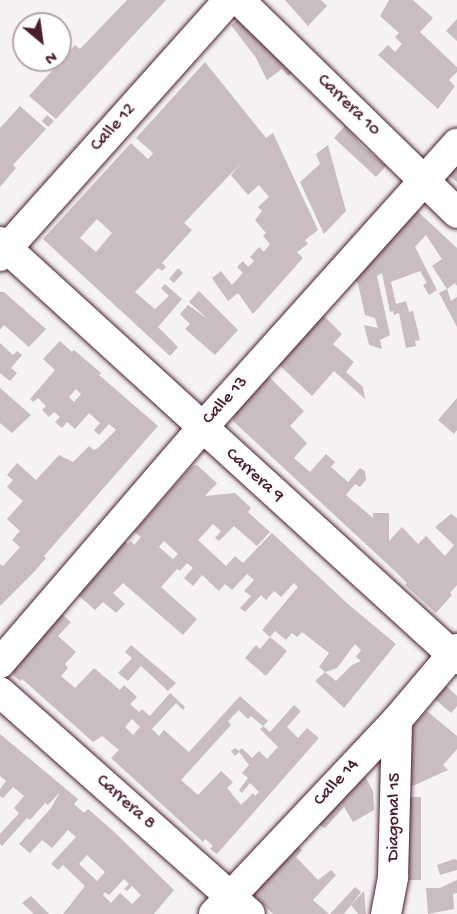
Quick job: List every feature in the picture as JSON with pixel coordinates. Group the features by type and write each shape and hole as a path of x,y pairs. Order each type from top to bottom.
{"street":[{"name":"Calle 12","path":"2,249 229,0"},
{"name":"Carrera 10","path":"239,0 457,213"},
{"name":"Calle 13","path":"0,663 202,428 457,144"},
{"name":"Carrera 9","path":"2,249 456,654"},
{"name":"Calle 14","path":"231,908 456,654"},
{"name":"Carrera 8","path":"0,692 231,908"},
{"name":"Diagonal 15","path":"386,914 393,877 397,720"}],"building":[{"path":"127,0 166,0 56,119 29,96 51,72 72,72 72,48 75,45 80,49"},
{"path":"285,0 321,0 327,6 308,26"},
{"path":"389,0 413,0 433,18 420,32 457,67 457,72 449,80 455,86 438,109 378,55 388,45 395,52 402,44 395,37 399,33 380,16"},
{"path":"249,12 293,73 288,76 282,69 267,80 256,58 231,25"},
{"path":"457,19 457,41 446,31"},
{"path":"205,62 266,138 273,133 318,230 305,240 308,244 297,252 303,258 253,314 238,293 228,301 212,278 221,271 232,285 243,273 237,267 243,261 248,267 254,261 250,257 259,247 264,252 270,244 263,236 266,233 255,220 262,211 258,207 269,197 259,185 248,195 231,175 241,163 184,223 192,230 162,263 166,267 162,271 158,268 135,292 155,309 169,296 161,288 165,284 182,299 158,327 178,347 170,356 43,239 131,143 148,159 153,153 136,138","holes":["97,219 112,233 96,252 80,238"]},
{"path":"20,106 46,129 13,165 16,168 0,187 0,128"},
{"path":"47,115 54,121 49,127 42,121"},
{"path":"345,126 362,146 386,166 376,177 334,138"},
{"path":"328,145 346,211 324,234 300,182 320,164 316,154"},
{"path":"457,164 457,182 448,175"},
{"path":"415,209 457,248 457,286 455,283 447,289 432,266 442,259 426,235 415,247 437,290 429,295 423,285 427,283 420,271 391,282 396,304 406,301 409,312 413,311 420,340 415,341 416,346 406,348 399,313 394,315 393,311 390,312 382,273 377,276 390,335 380,340 382,349 369,345 364,325 378,328 375,318 365,315 358,283 353,279"},
{"path":"178,268 183,273 174,283 169,279"},
{"path":"447,289 451,301 457,297 457,327 439,293"},
{"path":"199,291 238,330 215,355 185,329 190,324 180,314 188,305 209,320 189,302"},
{"path":"0,292 4,292 46,329 29,347 4,325 0,330"},
{"path":"322,314 342,334 333,344 354,362 346,372 363,387 365,399 334,371 312,396 276,362"},
{"path":"60,341 101,373 99,375 158,426 44,556 46,558 35,571 0,606 0,564 3,566 20,547 12,540 20,531 7,519 23,501 7,487 13,480 7,475 17,463 36,480 59,455 73,462 89,446 94,450 98,448 116,430 109,424 99,435 94,430 100,423 89,413 75,429 67,422 62,428 55,422 60,417 54,412 49,417 42,410 46,406 38,398 33,402 30,399 55,370 43,359","holes":["76,389 81,394 74,402 69,397"]},
{"path":"0,343 13,355 17,351 22,355 11,368 17,373 10,381 0,373"},
{"path":"268,376 304,411 290,426 307,443 294,458 310,472 326,454 335,462 331,467 348,482 360,468 365,471 366,480 360,487 355,484 346,495 373,518 373,513 389,513 389,541 402,527 418,544 426,536 445,556 454,545 435,527 451,514 457,518 457,585 450,593 452,595 436,613 405,585 407,583 397,573 233,421 233,414"},
{"path":"0,388 31,415 12,433 0,423"},
{"path":"457,398 457,430 454,434 438,420"},
{"path":"197,465 217,483 205,496 235,493 251,508 248,512 270,532 257,546 234,526 219,541 215,538 221,531 213,524 198,540 226,566 235,556 243,563 272,533 349,605 396,644 344,708 315,681 325,672 319,667 329,653 302,632 297,637 292,633 286,640 275,631 270,637 262,630 298,587 294,583 281,597 274,591 266,600 261,595 245,612 240,608 251,596 244,591 254,580 247,574 232,590 225,584 219,591 202,575 193,586 184,578 193,568 187,563 180,571 177,569 161,587 197,619 183,635 123,583 113,593 125,604 116,613 103,602 95,610 78,595 125,541 128,544 131,541 134,545 141,537 134,532 192,466","holes":["164,541 178,554 173,559 159,547","355,644 361,650 356,657 361,661 352,665 336,681 325,672 337,668"]},
{"path":"58,611 71,622 58,636 76,652 65,664 68,668 61,676 75,688 94,668 120,690 124,685 137,697 130,704 139,712 142,709 150,716 170,693 185,707 183,710 176,703 152,729 159,736 164,730 189,752 240,696 268,721 263,726 270,732 294,705 301,711 287,727 298,738 307,728 319,738 217,854 210,849 213,846 209,842 205,839 203,842 111,758 119,750 102,736 93,742 22,679 20,681 12,674 14,672 10,672","holes":["239,710 248,719 251,716 263,726 260,729 278,747 267,759 259,751 252,758 242,748 239,751 235,748 231,751 235,756 239,752 249,765 242,773 248,778 239,790 242,793 250,783 259,792 255,796 253,793 241,805 227,788 233,782 221,771 198,795 181,780 231,725 228,721","132,719 140,727 133,735 125,727"]},
{"path":"270,637 287,651 266,676 245,658 256,645 260,649"},
{"path":"131,645 176,683 168,691 141,666 128,681 118,673 132,658 125,652"},
{"path":"442,682 457,696 457,706 451,713 430,695"},
{"path":"427,711 457,736 457,749 443,765 448,770 408,788 401,739"},
{"path":"0,734 78,799 74,804 84,813 88,809 174,890 154,914 63,914 85,886 63,865 58,870 51,864 76,837 68,830 52,848 42,840 30,853 19,844 51,808 60,792 48,805 45,803 30,820 27,818 2,846 0,834 19,813 14,808 24,796 13,787 3,798 0,796 0,789 6,781 0,776","holes":["87,855 105,872 97,881 79,864","124,879 129,884 124,889 127,891 132,886 141,895 132,904 120,893 111,903 103,895 105,892 109,895"]},
{"path":"360,767 373,791 374,810 353,822 344,807 325,828 312,821"},
{"path":"406,797 421,797 421,880 406,880"},
{"path":"293,842 302,850 296,857 318,880 331,870 336,875 313,900 329,914 273,914 249,891"},
{"path":"457,860 457,870 440,875 437,865"},
{"path":"457,880 457,893 453,894 454,909 428,914 426,888 440,888"},
{"path":"355,887 361,892 344,914 330,914"},
{"path":"364,891 366,914 358,914 351,905"},
{"path":"31,896 49,914 34,914 22,903"}]}
